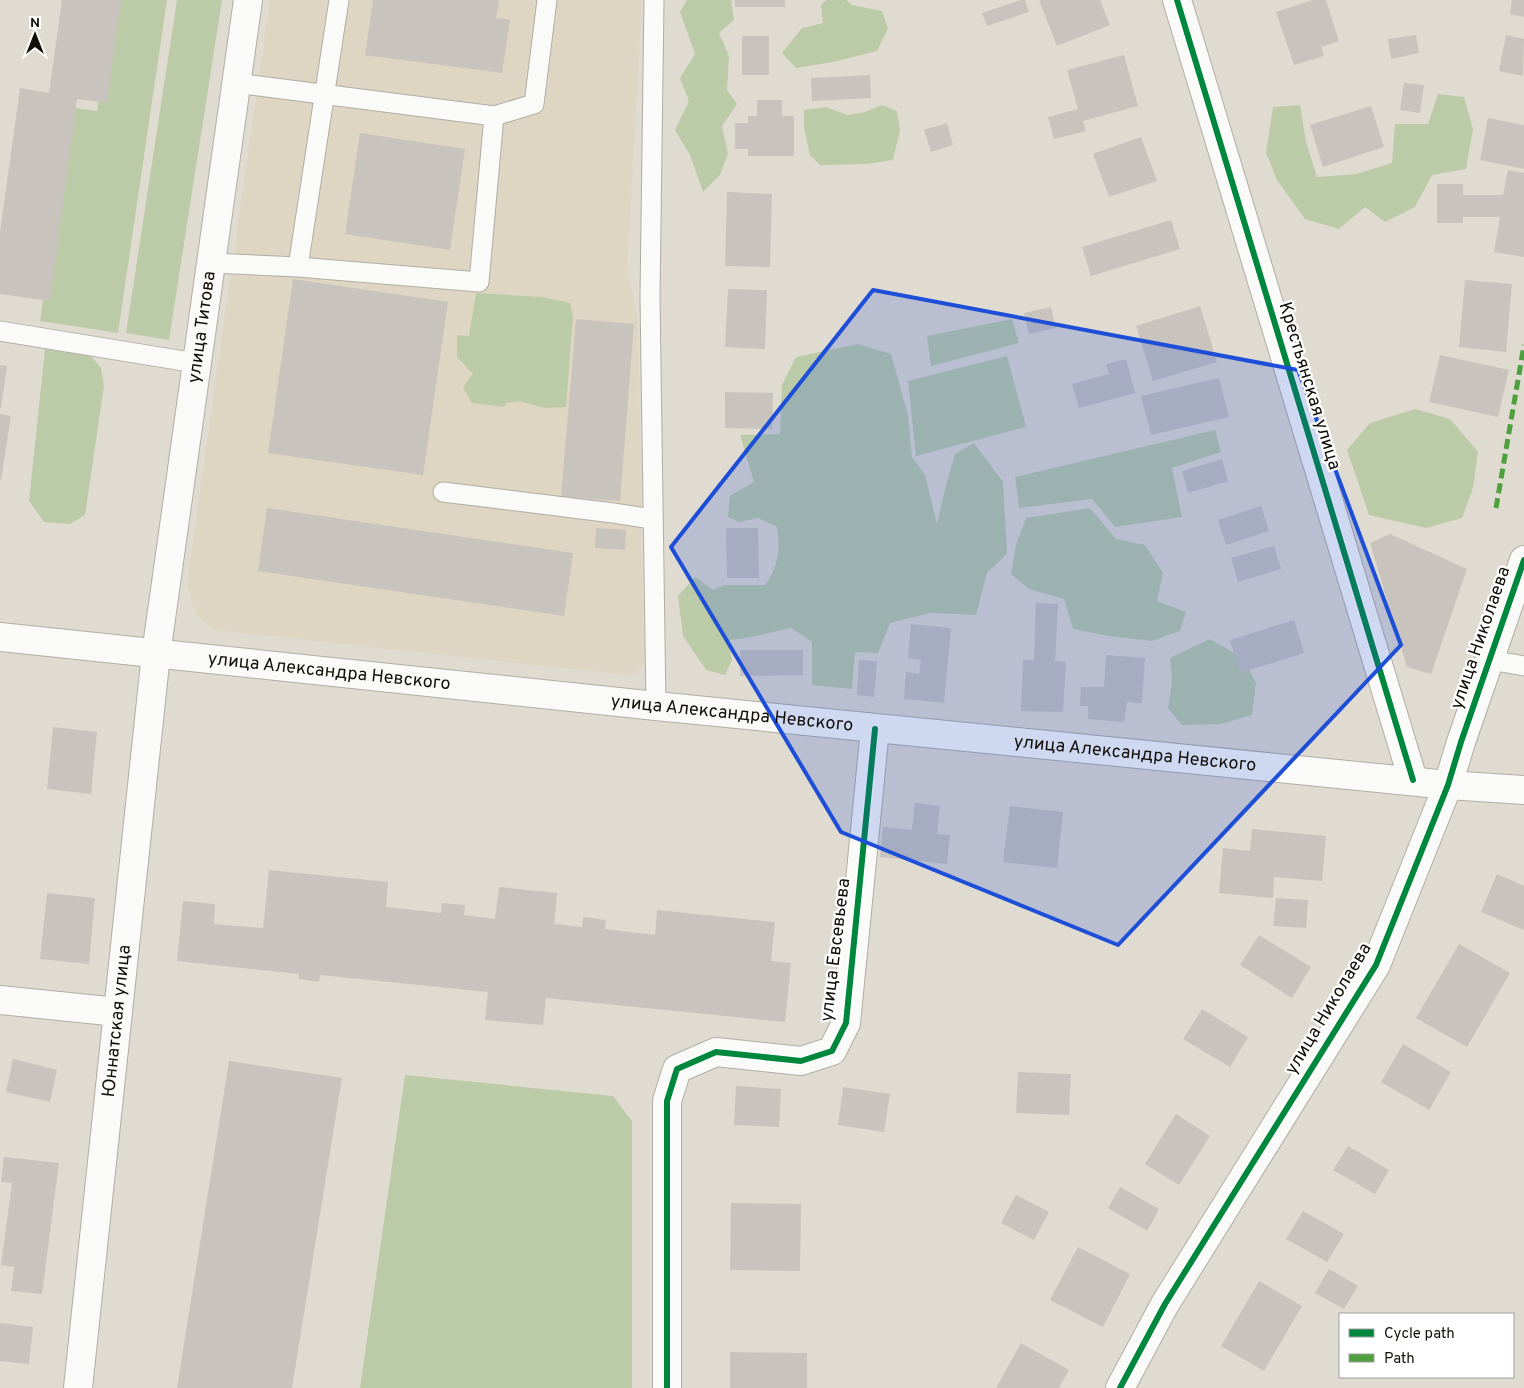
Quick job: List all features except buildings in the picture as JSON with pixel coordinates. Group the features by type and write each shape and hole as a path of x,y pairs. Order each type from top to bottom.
{"street":[{"name":"улица Титова","path":"156,654 248,0"},
{"name":"Крестьянская улица","path":"1177,0 1413,780"},
{"name":"улица Николаева","path":"1120,1388 1165,1304 1376,965 1448,785 1524,560"},
{"name":"улица Александра Невского","path":"0,637 876,729 1413,780 1448,785 1524,790"},
{"name":"Юннатская улица","path":"78,1388 156,654"},
{"name":"улица Евсевьева","path":"667,1388 667,1101 677,1069 716,1052 802,1061 832,1051 846,1023 876,729"},
{"path":"0,1000 118,1012"}],"lane":[{"path":"298,267 339,0"},
{"path":"236,83 494,116 534,104 547,0"},
{"path":"654,0 650,297 656,706"},
{"path":"210,263 298,267 479,282 494,116"},
{"path":"0,331 196,362"},
{"path":"443,492 652,519"},
{"path":"1490,660 1524,666"}],"highlighted area":[{"path":"873,290 1298,370 1401,645 1118,945 841,832 671,547"}],"shaded area":[{"path":"270,0 642,0 627,270 638,318 644,643 646,660 640,670 629,675 214,630 195,613 187,582"}],"green space":[{"path":"114,0 167,0 118,333 40,321 69,107 97,111"},
{"path":"177,0 222,0 169,340 126,333"},
{"path":"687,0 731,0 734,20 719,33 729,56 727,90 737,104 722,126 728,154 720,175 703,192 690,155 675,130 689,101 680,78 695,54 680,12"},
{"path":"826,0 846,0 852,5 882,11 888,29 877,51 833,62 796,68 782,53 802,28 823,23 821,5"},
{"path":"1438,94 1464,97 1473,129 1466,169 1432,175 1415,207 1385,222 1365,207 1339,229 1305,219 1277,180 1266,153 1273,107 1300,105 1306,142 1317,177 1356,174 1392,163 1395,124 1428,124"},
{"path":"882,105 897,111 900,130 893,160 867,164 820,165 810,155 804,128 804,110 826,107 848,115 865,112"},
{"path":"476,293 542,297 570,303 573,317 566,407 544,408 519,401 506,403 504,407 472,403 463,387 473,374 457,357 457,335 469,336"},
{"path":"1012,319 1019,343 931,366 927,336"},
{"path":"858,344 891,354 908,415 912,457 925,475 937,524 955,454 974,443 1003,482 1007,554 987,573 976,615 931,613 890,623 878,653 855,652 852,689 812,685 812,642 791,628 747,638 728,640 732,660 725,675 706,670 683,636 678,596 695,577 713,590 724,585 765,585 776,565 779,543 777,527 758,518 739,522 728,517 730,496 754,482 740,435 780,434 782,385 796,357"},
{"path":"45,349 90,355 101,368 104,386 85,515 70,524 44,522 29,501"},
{"path":"1007,356 1026,427 916,456 908,381"},
{"path":"1415,409 1450,419 1478,452 1473,488 1462,518 1426,528 1369,515 1347,450 1370,423"},
{"path":"1215,430 1221,452 1172,468 1182,517 1115,527 1092,499 1019,508 1015,477"},
{"path":"1090,508 1116,539 1145,545 1163,573 1157,601 1186,612 1180,631 1152,641 1109,636 1073,629 1064,599 1029,589 1011,574 1016,545 1026,518"},
{"path":"1210,639 1243,658 1256,683 1252,715 1221,724 1182,725 1168,708 1172,681 1170,658"},
{"path":"405,1075 613,1096 632,1121 632,1388 360,1388"}],"marked path":[{"path":"1496,508 1524,345"}],"cycle path":[{"path":"1177,0 1413,780"},
{"path":"1120,1388 1165,1304 1376,965 1448,785 1524,560"},
{"path":"667,1388 667,1101 677,1069 716,1052 801,1061 832,1051 846,1023 875,729"}]}
